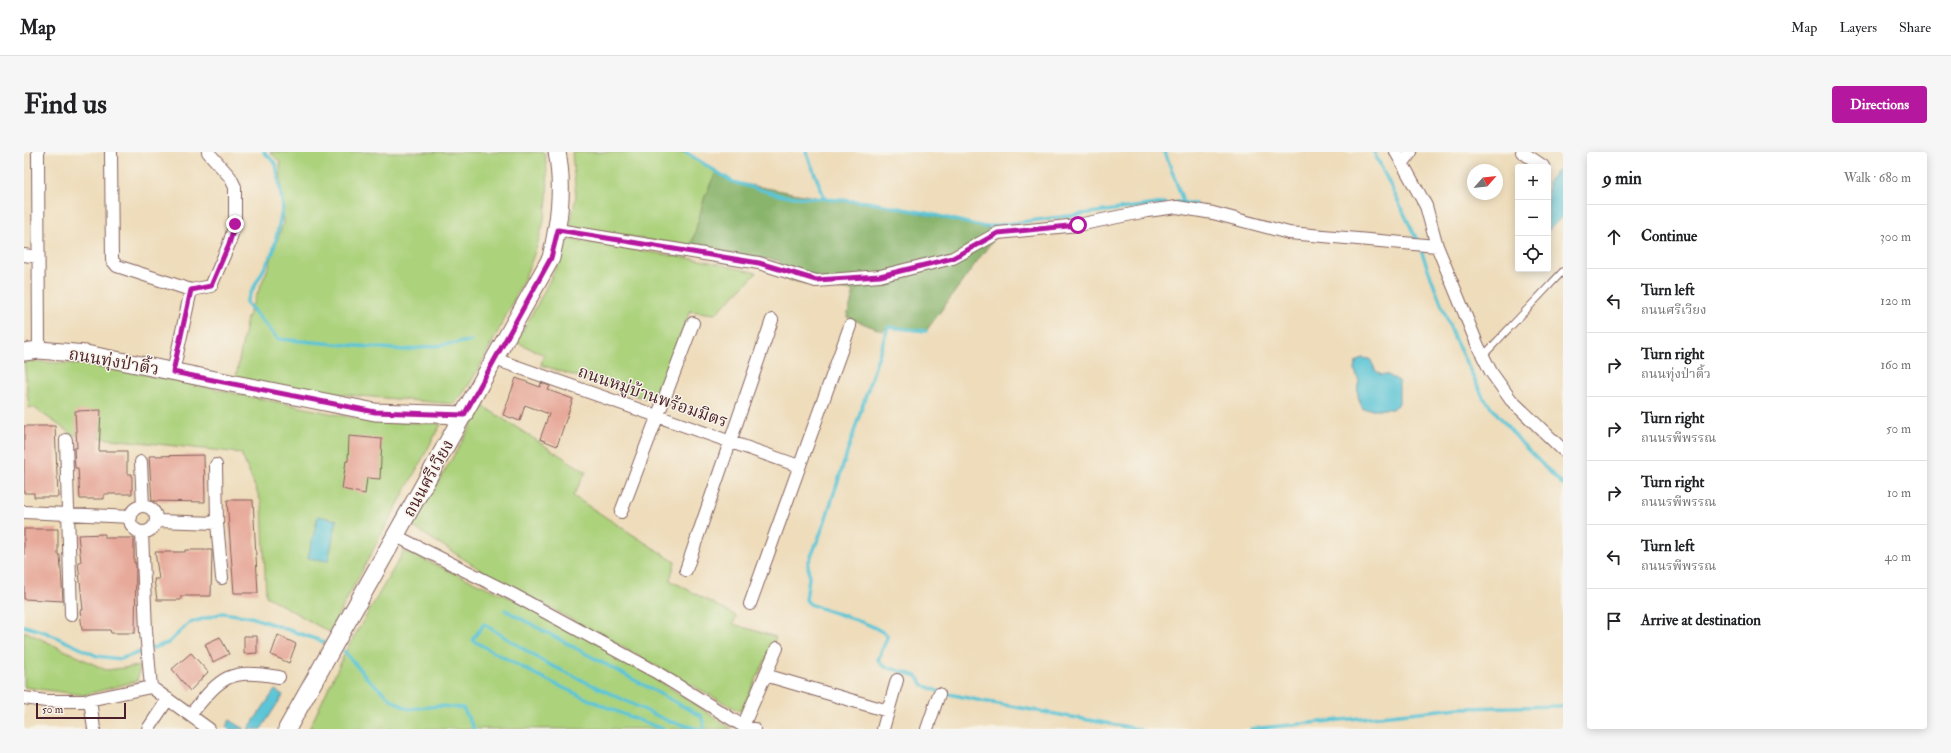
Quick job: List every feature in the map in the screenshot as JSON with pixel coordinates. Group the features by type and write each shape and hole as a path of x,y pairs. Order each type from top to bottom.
{"main road":[{"name":"ถนนศรีเวียง","path":"287,729 551,258 558,230 561,192 557,152"},
{"name":"ถนนทุ่งป่าติ้ว","path":"31,351 86,354 375,412 464,415"}],"street":[{"path":"31,351 38,257 38,152"},
{"path":"111,152 112,260 117,266 191,290 211,286 229,244 235,224 235,187 230,177 208,152"},
{"path":"1396,152 1426,206 1437,246 1491,372 1511,400 1563,450"},
{"path":"1402,163 1411,152"},
{"path":"1522,152 1540,164"},
{"path":"558,230 759,263 816,280 880,276 953,258 998,233 1078,225 1147,211 1177,207 1213,213 1289,233 1437,246"},
{"path":"24,255 38,257"},
{"path":"173,372 191,290"},
{"path":"686,570 772,320"},
{"path":"621,512 693,323"},
{"path":"750,604 850,326"},
{"name":"ถนนหมู่บ้านพร้อมมิตร","path":"495,359 799,466"},
{"path":"66,440 71,615"},
{"path":"141,462 143,506"},
{"path":"216,465 217,523 222,578"},
{"path":"143,506 148,507 155,512 157,521 152,529 142,532 132,526 130,517 135,509 143,506"},
{"path":"24,512 130,517"},
{"path":"157,521 217,523"},
{"path":"142,532 146,631 151,687"},
{"path":"396,536 512,594 656,672 748,727 765,675 777,648"},
{"path":"190,715 215,686 225,678 238,673 253,672 279,677"},
{"path":"765,675 888,711"},
{"path":"883,729 897,680"},
{"path":"24,698 46,701 90,700 151,687 209,729"},
{"path":"927,729 939,694"},
{"path":"148,729 168,699"},
{"path":"90,700 94,729"}],"lane":[{"path":"1483,356 1563,271"}],"green space":[{"path":"270,152 544,152 547,177 547,202 543,225 536,249 517,294 481,364 466,389 454,404 292,390 236,377 247,318 269,266 283,223 280,162"},
{"path":"572,152 685,152 716,172 705,196 691,247 570,227 576,196"},
{"path":"716,172 733,182 825,199 867,202 984,227 998,233 926,331 889,327 882,331 847,317 854,291 784,279 780,261 691,247 705,196"},
{"path":"568,239 706,261 757,273 715,314 690,311 653,401 541,365 544,355 516,342 531,317 557,266"},
{"path":"24,361 99,365 368,421 441,424 329,632 266,596 262,504 241,453 73,435 33,407 29,408"},
{"path":"483,406 586,472 573,496 675,562 670,580 736,616 733,624 776,637 741,712 481,570 412,526"},
{"path":"404,551 527,605 625,658 732,729 309,729 348,647"},
{"path":"24,631 106,670 140,666 137,681 84,695 24,687"}],"water":[{"path":"1563,165 1563,216 1551,228 1551,200 1551,178"},
{"path":"1362,358 1370,359 1376,371 1381,375 1386,374 1399,381 1399,403 1392,409 1363,409 1358,395 1359,381 1355,371 1356,362"},
{"path":"318,516 337,520 328,561 308,558"},
{"path":"275,690 283,695 261,729 248,729"},
{"path":"230,720 244,729 229,729 226,727"}],"building":[{"path":"516,378 540,387 541,383 550,386 548,390 573,399 557,446 540,439 549,414 525,405 520,421 503,415"},
{"path":"101,410 99,451 127,451 127,474 132,474 132,494 104,494 104,499 80,499 78,468 75,468 74,448 77,448 75,411"},
{"path":"24,426 55,426 58,497 34,497 34,493 24,493"},
{"path":"349,436 382,439 380,479 367,478 365,494 342,489 346,461 348,461"},
{"path":"204,455 205,502 152,501 149,456"},
{"path":"227,500 253,500 258,593 234,593"},
{"path":"24,529 58,529 58,555 60,555 63,601 24,599"},
{"path":"105,534 105,538 134,538 134,563 136,563 135,633 111,633 110,630 82,630 80,610 83,610 78,562 81,562 78,535"},
{"path":"185,550 212,550 211,596 181,596 181,600 157,600 154,579 159,579 155,552 185,552"},
{"path":"278,635 296,644 289,663 271,655"},
{"path":"244,636 257,636 257,653 244,654"},
{"path":"220,637 229,654 213,662 205,644"},
{"path":"191,653 208,672 190,691 172,669"}],"waterway":[{"path":"264,152 276,164 283,207 273,252 246,302 278,339 405,350 471,341"},
{"path":"685,152 733,182 783,196 867,202 930,214 984,227 1165,203"},
{"path":"806,152 825,199"},
{"path":"1165,152 1183,201"},
{"path":"1374,152 1418,242"},
{"path":"1177,202 1195,204"},
{"path":"1420,248 1455,340 1483,397 1524,446 1563,485"},
{"path":"926,331 888,327 823,527 808,564 809,578 806,600 810,604 869,625 887,635 878,660 883,666 917,676 923,685 940,692 1139,729"},
{"path":"505,610 701,716 705,729"},
{"path":"24,626 45,632 97,656 120,659 168,643 189,623 223,613 251,617 324,642"},
{"path":"663,729 638,720 566,689 472,640 484,624 546,663 668,721 699,729"},
{"path":"344,651 367,678 392,700 408,709 439,706 463,708 474,729"},
{"path":"1251,729 1459,708 1563,706"}],"route":[{"path":"235,224 229,244 211,286 191,290 173,372 375,412 464,415 551,258 558,230 759,263 816,280 880,276 953,258 998,233 1078,225"}]}
